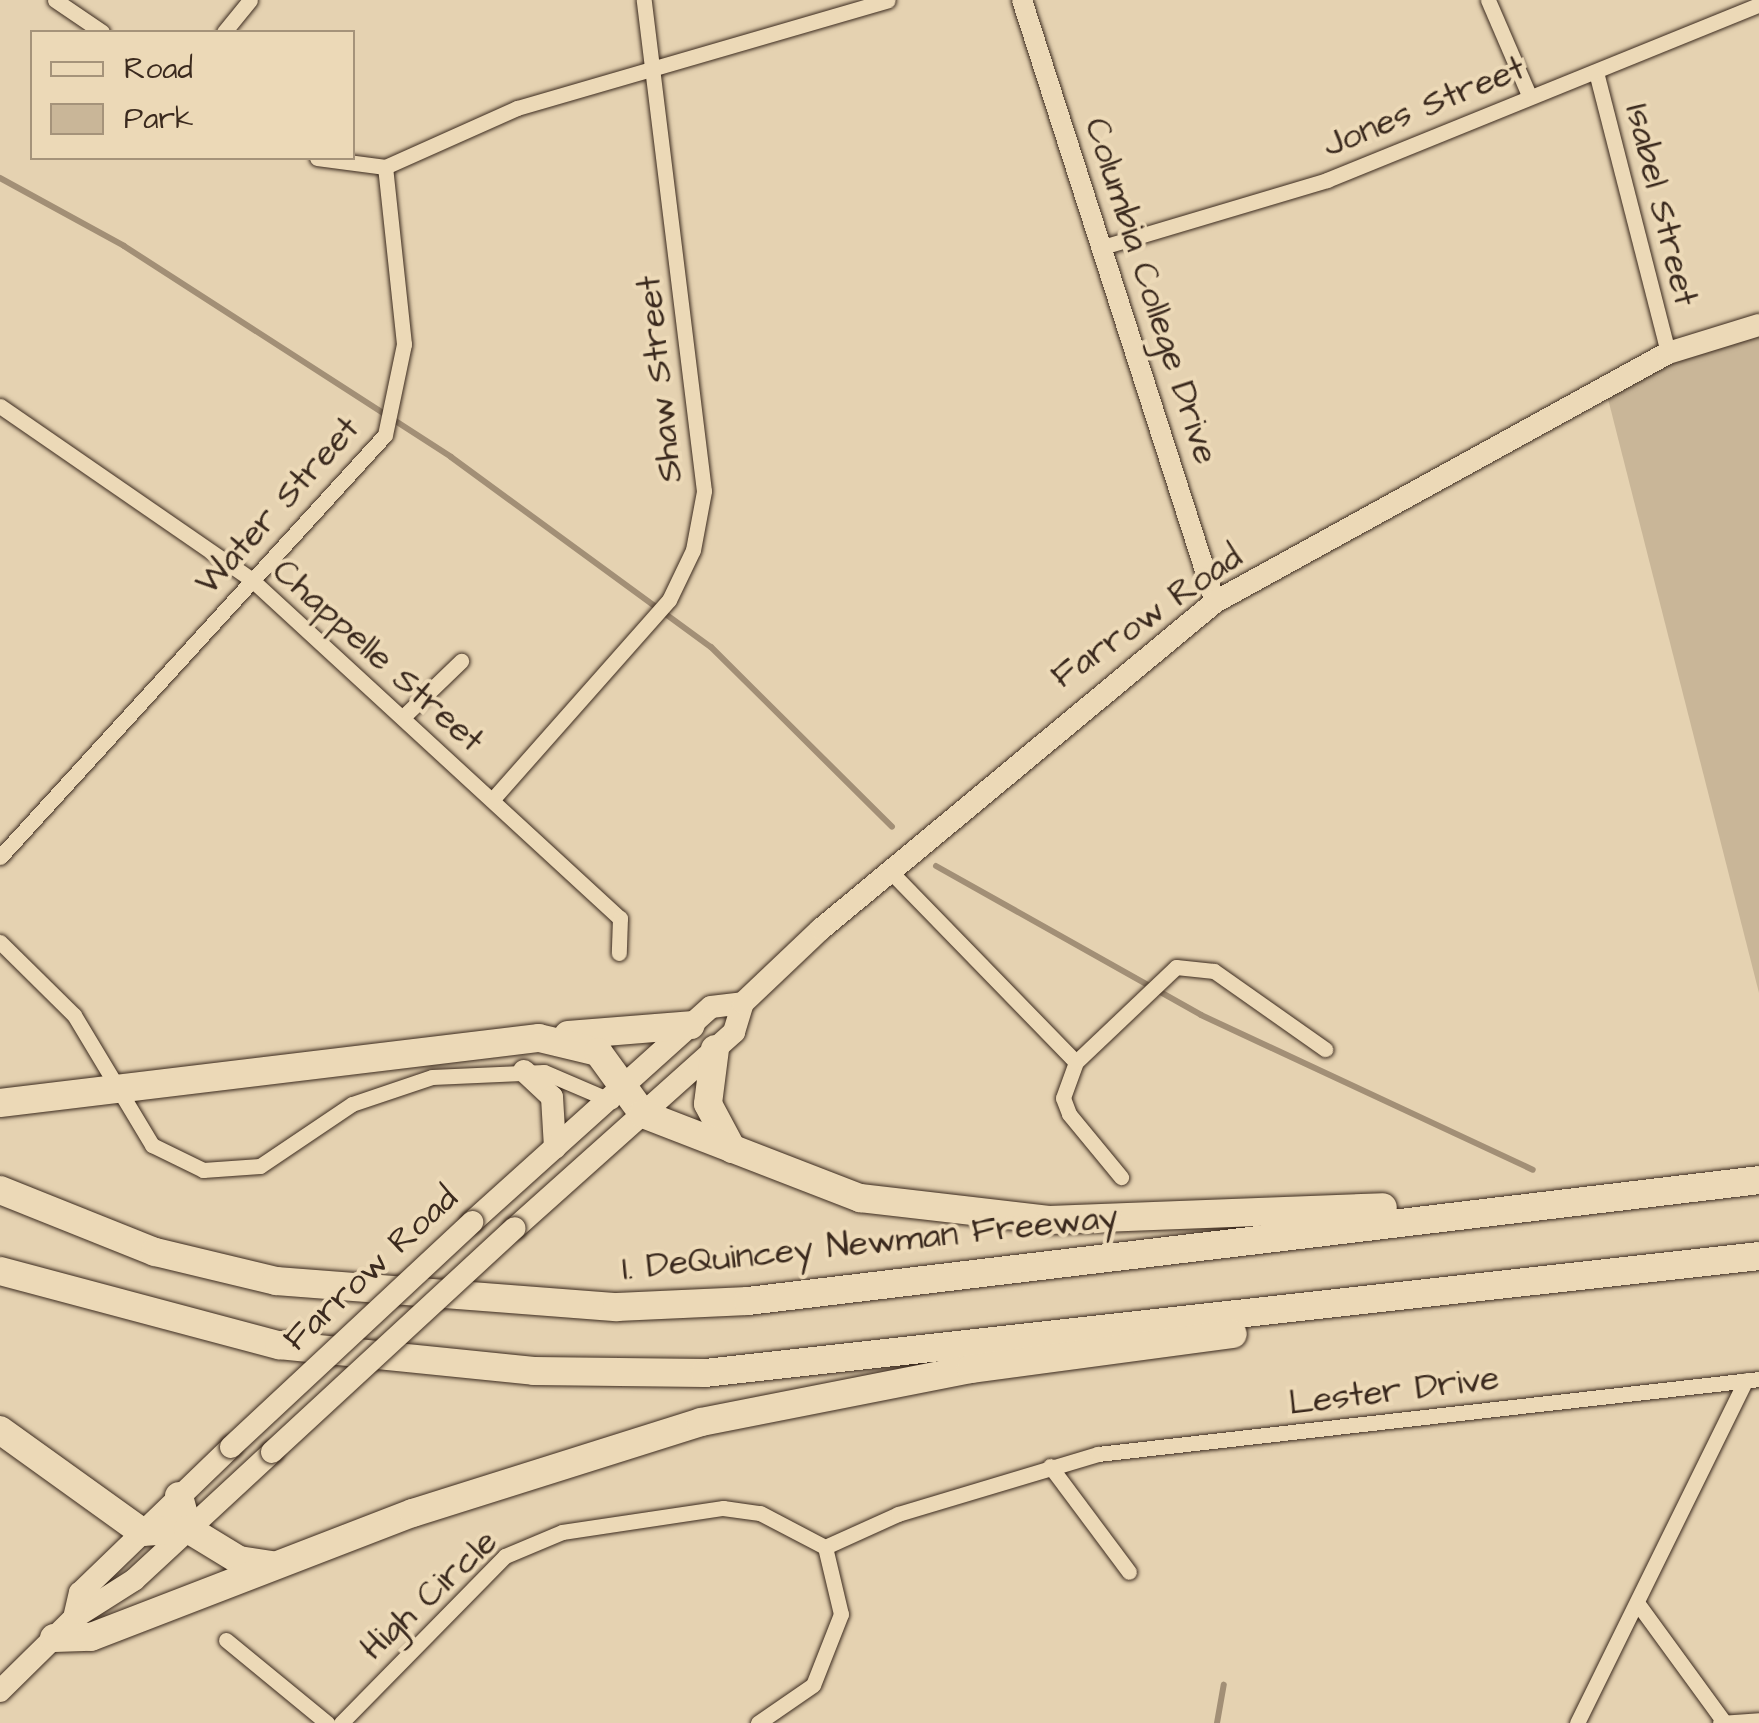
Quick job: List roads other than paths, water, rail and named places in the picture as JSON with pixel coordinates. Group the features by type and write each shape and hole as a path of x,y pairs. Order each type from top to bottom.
{"highway":[{"path":"0,1103 539,1038 691,1024"},
{"path":"539,1038 598,1052 617,1091 644,1114 860,1198 974,1216 1490,1211"},
{"path":"715,1049 708,1104 732,1149"},
{"name":"I. DeQuincey Newman Freeway","path":"0,1190 155,1252 276,1281 617,1308 748,1300 1759,1180"},
{"path":"0,1271 279,1346 534,1371 705,1373 1759,1256"},
{"path":"64,1628 91,1637 582,1454 701,1422 972,1369 1332,1320 1442,1293"},
{"path":"0,1430 142,1532 188,1529 239,1560 277,1565"},
{"path":"179,1496 188,1529"}],"main road":[{"name":"Farrow Road","path":"0,1691 64,1628 95,1612 188,1529 715,1049 743,1003 888,869 1214,602 1668,353 1759,326"},
{"name":"Farrow Road","path":"64,1628 80,1593 472,1222 710,1008 743,1003"},
{"path":"524,1071 552,1097 555,1148"}],"street":[{"path":"55,0 99,30"},
{"path":"226,30 250,0"},
{"name":"Shaw Street","path":"492,800 670,600 693,550 704,491 644,0"},
{"path":"333,160 385,167 517,108 888,0"},
{"name":"Columbia College Drive","path":"1022,0 1106,246 1214,602"},
{"path":"1488,0 1529,95"},
{"name":"Jones Street","path":"1106,246 1326,180 1759,5"},
{"name":"Isabel Street","path":"1596,72 1668,353"},
{"name":"Water Street","path":"0,858 385,435 399,398 404,344 385,167"},
{"name":"Chappelle Street","path":"0,406 252,580 620,918 619,952"},
{"path":"403,717 461,662"},
{"path":"888,869 1076,1062"},
{"path":"0,942 74,1015 152,1145 203,1170 236,1172 384,1090 432,1076 524,1071 617,1091"},
{"path":"1121,1177 1070,1114 1063,1098 1076,1062 1138,998 1176,967 1214,970 1325,1049"},
{"path":"1577,1723 1752,1380"},
{"name":"Lester Drive","path":"825,1547 1050,1466 1752,1380"},
{"path":"1050,1466 1129,1572"},
{"name":"High Circle","path":"341,1723 506,1556 562,1532 723,1508 760,1513 825,1547"},
{"path":"758,1723 813,1685 830,1660 841,1614 825,1547"},
{"path":"1638,1604 1722,1722 1759,1720"},
{"path":"226,1640 327,1723"}],"waterway":[{"path":"0,178 124,246 451,457 711,647 892,827"},
{"path":"936,866 1201,1015 1533,1170"},
{"path":"1217,1723 1224,1685"}]}
